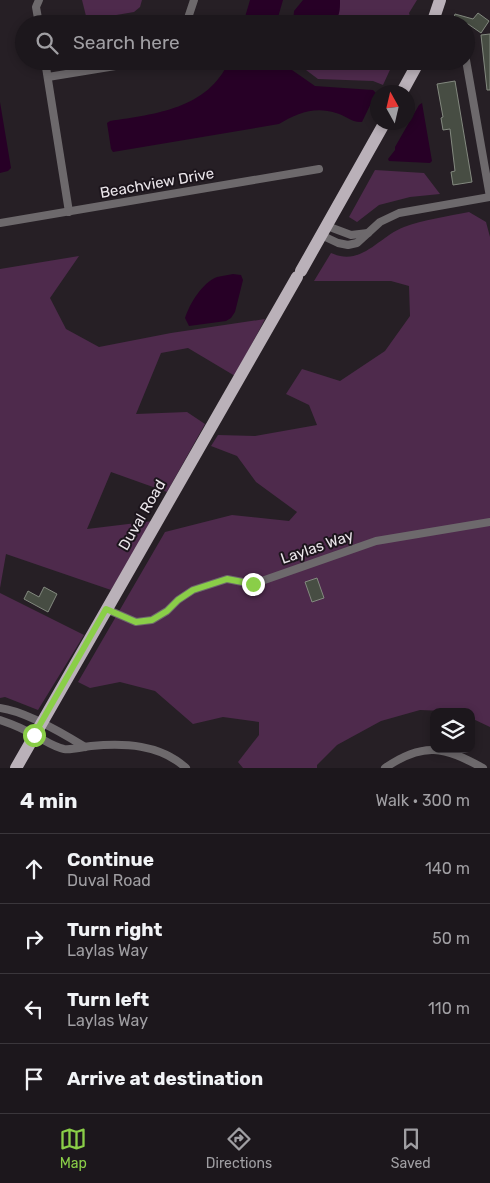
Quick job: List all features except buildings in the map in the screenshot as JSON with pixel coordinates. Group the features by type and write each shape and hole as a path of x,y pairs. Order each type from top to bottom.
{"main road":[{"path":"435,15 440,0"},
{"path":"406,85 414,70"},
{"name":"Duval Road","path":"16,768 381,130"}],"street":[{"path":"37,15 36,7 39,0"},
{"path":"189,15 194,0"},
{"path":"47,70 69,212"},
{"path":"48,78 94,70"},
{"path":"324,231 338,243 348,245 357,242 380,222 399,213 490,197 468,70"},
{"name":"Beachview Drive","path":"0,223 319,169"},
{"name":"Laylas Way","path":"106,609 136,622 152,620 167,611 178,600 193,590 227,579 253,584 376,541 490,522"},
{"path":"0,708 18,712 57,747 65,749 112,744 142,747 165,754 186,768"},
{"path":"0,720 69,737 85,747"},
{"path":"385,768 412,753 432,750 456,754 483,768"}],"shaded area":[{"path":"82,0 142,0 140,7 134,12 116,15 86,15"},
{"path":"250,0 283,0 279,15 246,15"},
{"path":"303,0 340,0 338,15 294,15 294,11"},
{"path":"340,0 417,0 410,15 338,15"},
{"path":"224,70 292,70 315,86 370,90 370,105 362,122 321,110 299,114 279,124 113,152 111,149 107,123 110,121 162,112 194,99 208,90"},
{"path":"306,70 390,70 383,85 373,81 318,79"},
{"path":"0,102 11,168 0,173"},
{"path":"422,103 432,161 430,163 389,161 388,159 395,150 405,130 415,130 415,112"},
{"path":"375,170 424,173 440,194 410,197 379,205 357,222 349,217"},
{"path":"469,212 486,222 490,237 490,727 475,720 475,708 430,708 430,710 420,710 381,721 337,745 317,765 317,768 243,768 238,762 259,735 259,722 223,717 193,724 155,691 120,682 90,688 78,682 165,532 232,515 289,521 297,512 256,482 237,456 211,446 218,435 255,436 317,425 309,405 286,394 302,369 340,381 385,351 410,316 409,286 391,281 314,281 331,253 342,256 361,254 404,227 427,220"},
{"path":"79,256 50,298 66,329 99,347 171,333 265,319 235,376 188,348 161,353 136,414 187,412 205,424 167,492 111,472 87,529 153,521 111,590 6,554 0,588 0,269"},
{"path":"233,274 241,275 243,280 235,312 231,318 226,321 189,326 185,318 193,300 206,284 217,277"},
{"path":"0,593 84,635 38,710 5,697 0,698"}],"route":[{"path":"34,735 106,609 136,622 152,620 167,611 178,600 193,590 227,579 253,584"}]}
